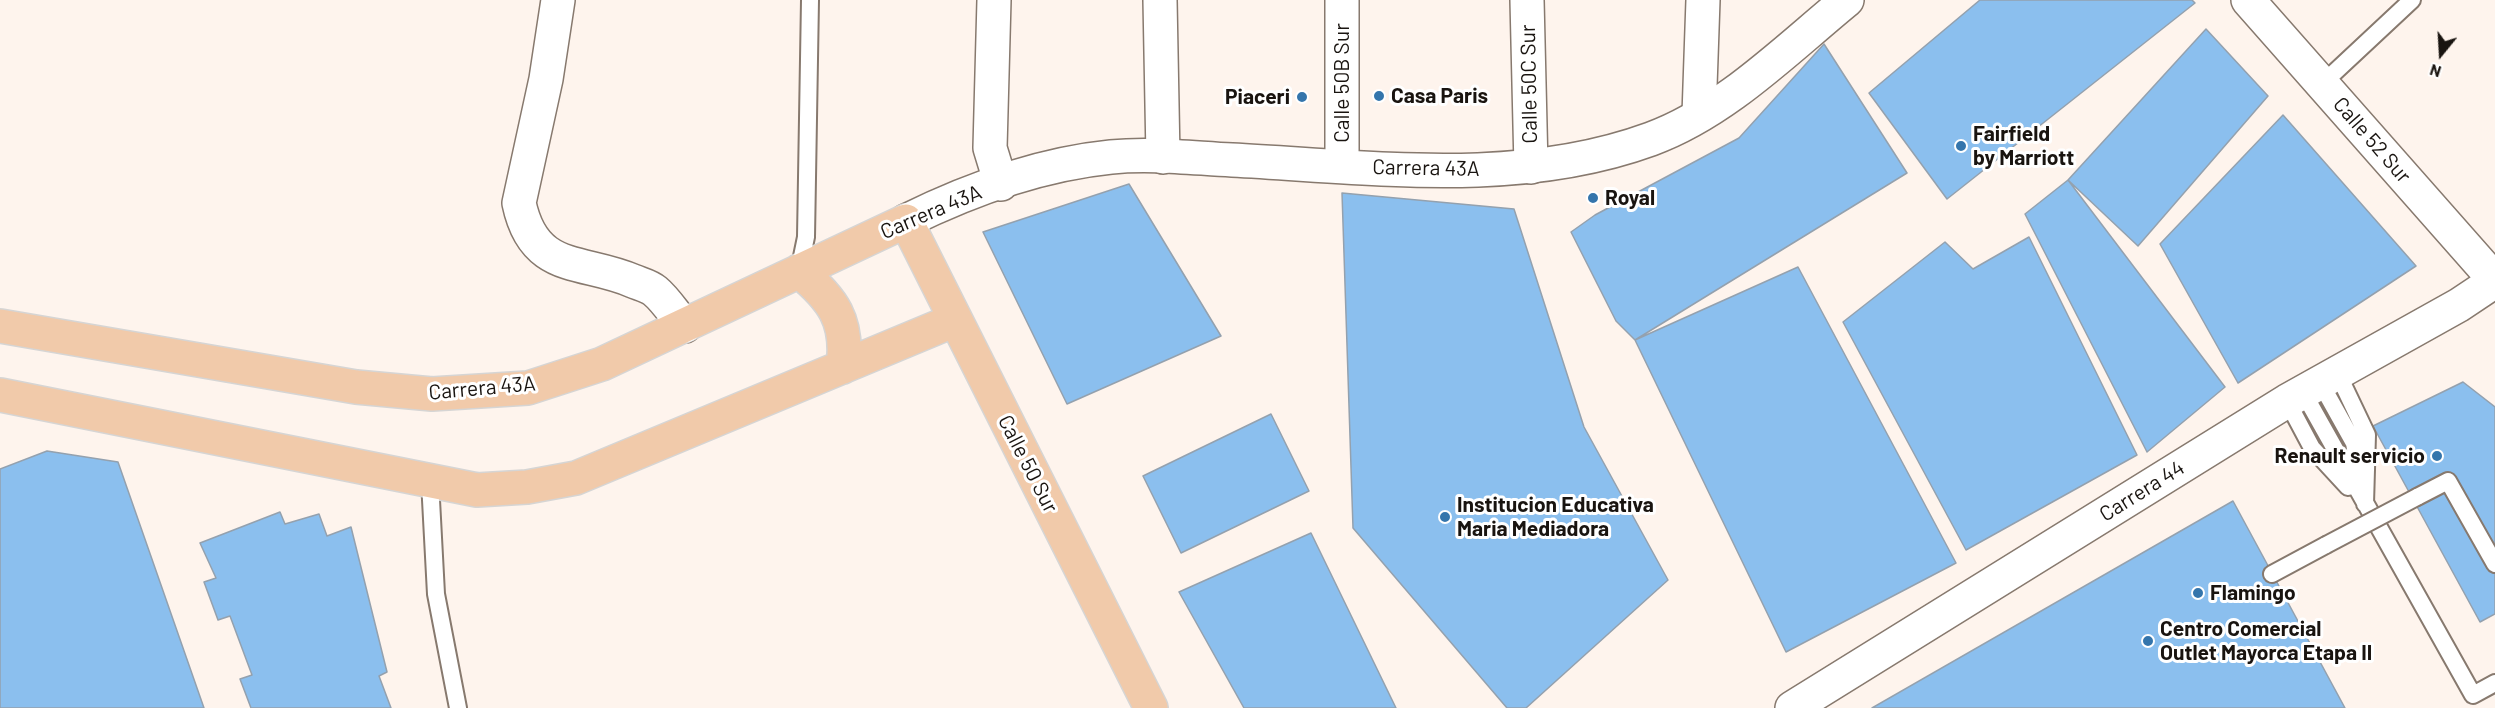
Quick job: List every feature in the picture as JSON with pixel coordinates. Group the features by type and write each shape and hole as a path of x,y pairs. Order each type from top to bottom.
{"main road":[{"path":"558,0 546,79 520,194 522,217 535,242 549,254 565,263 625,278 654,290 685,326"},
{"path":"994,0 990,148 1001,184"},
{"path":"1160,0 1163,157"},
{"name":"Calle 50B Sur","path":"1342,0 1342,166"},
{"name":"Calle 50C Sur","path":"1527,0 1531,167"},
{"path":"1699,115 1703,0"},
{"name":"Carrera 43A","path":"0,326 356,387 432,394 528,388 602,364 949,200 1037,171 1114,157 1163,157 1411,170 1531,167 1600,154 1652,138 1699,115 1743,86 1847,0"},
{"name":"Calle 52 Sur","path":"2248,0 2495,281"},
{"name":"Calle 50 Sur","path":"906,221 1146,706"},
{"path":"799,271 819,287 838,314 846,346 843,367"},
{"name":"Carrera 44","path":"1792,708 2312,387 2459,305 2495,281"},
{"path":"0,395 477,490 527,487 576,478 955,320"}],"lane":[{"path":"799,271 806,237 810,0"},
{"path":"2322,84 2412,0"},
{"path":"2312,387 2312,448 2366,505 2473,695 2495,683"},
{"path":"2312,387 2354,443 2366,505"},
{"path":"430,481 436,594 458,708"},
{"path":"2272,574 2448,481 2495,564"}],"building":[{"name":"Fairfield by Marriott","path":"1980,0 2192,0 2195,3 1947,199 1869,93"},
{"path":"2206,29 2268,96 2138,246 2068,180"},
{"path":"1824,44 1907,173 1635,340 1616,321 1571,232 1595,215 1739,138"},
{"path":"2283,115 2416,266 2238,383 2160,244"},
{"path":"2068,180 2225,387 2147,452 2025,214"},
{"path":"1129,184 1221,336 1067,404 983,232"},
{"path":"1342,193 1514,209 1584,427 1668,580 1526,708 1507,708 1353,528"},
{"path":"2029,237 2137,455 1966,550 1843,322 1945,242 1973,269"},
{"path":"1798,267 1956,563 1786,652 1635,340"},
{"path":"2463,382 2495,407 2495,614 2480,622 2373,426"},
{"path":"1271,414 1309,491 1181,553 1143,476"},
{"path":"47,451 118,462 204,708 0,708 0,469"},
{"name":"Centro Comercial Outlet Mayorca Etapa II","path":"2233,501 2345,708 1872,708"},
{"path":"280,512 285,524 319,514 327,536 351,527 387,672 379,676 391,708 251,708 240,679 252,675 230,616 218,620 204,582 216,578 200,543"},
{"path":"1311,533 1396,708 1244,708 1179,592"}],"place":[{"name":"Casa Paris","path":"1379,96"},
{"name":"Piaceri","path":"1302,97"},
{"name":"Fairfield by Marriott","path":"1961,146"},
{"name":"Royal","path":"1593,198"},
{"name":"Renault servicio","path":"2437,456"},
{"name":"Institucion Educativa Maria Mediadora","path":"1445,517"},
{"name":"Flamingo","path":"2198,593"},
{"name":"Centro Comercial Outlet Mayorca Etapa II","path":"2148,641"}]}
